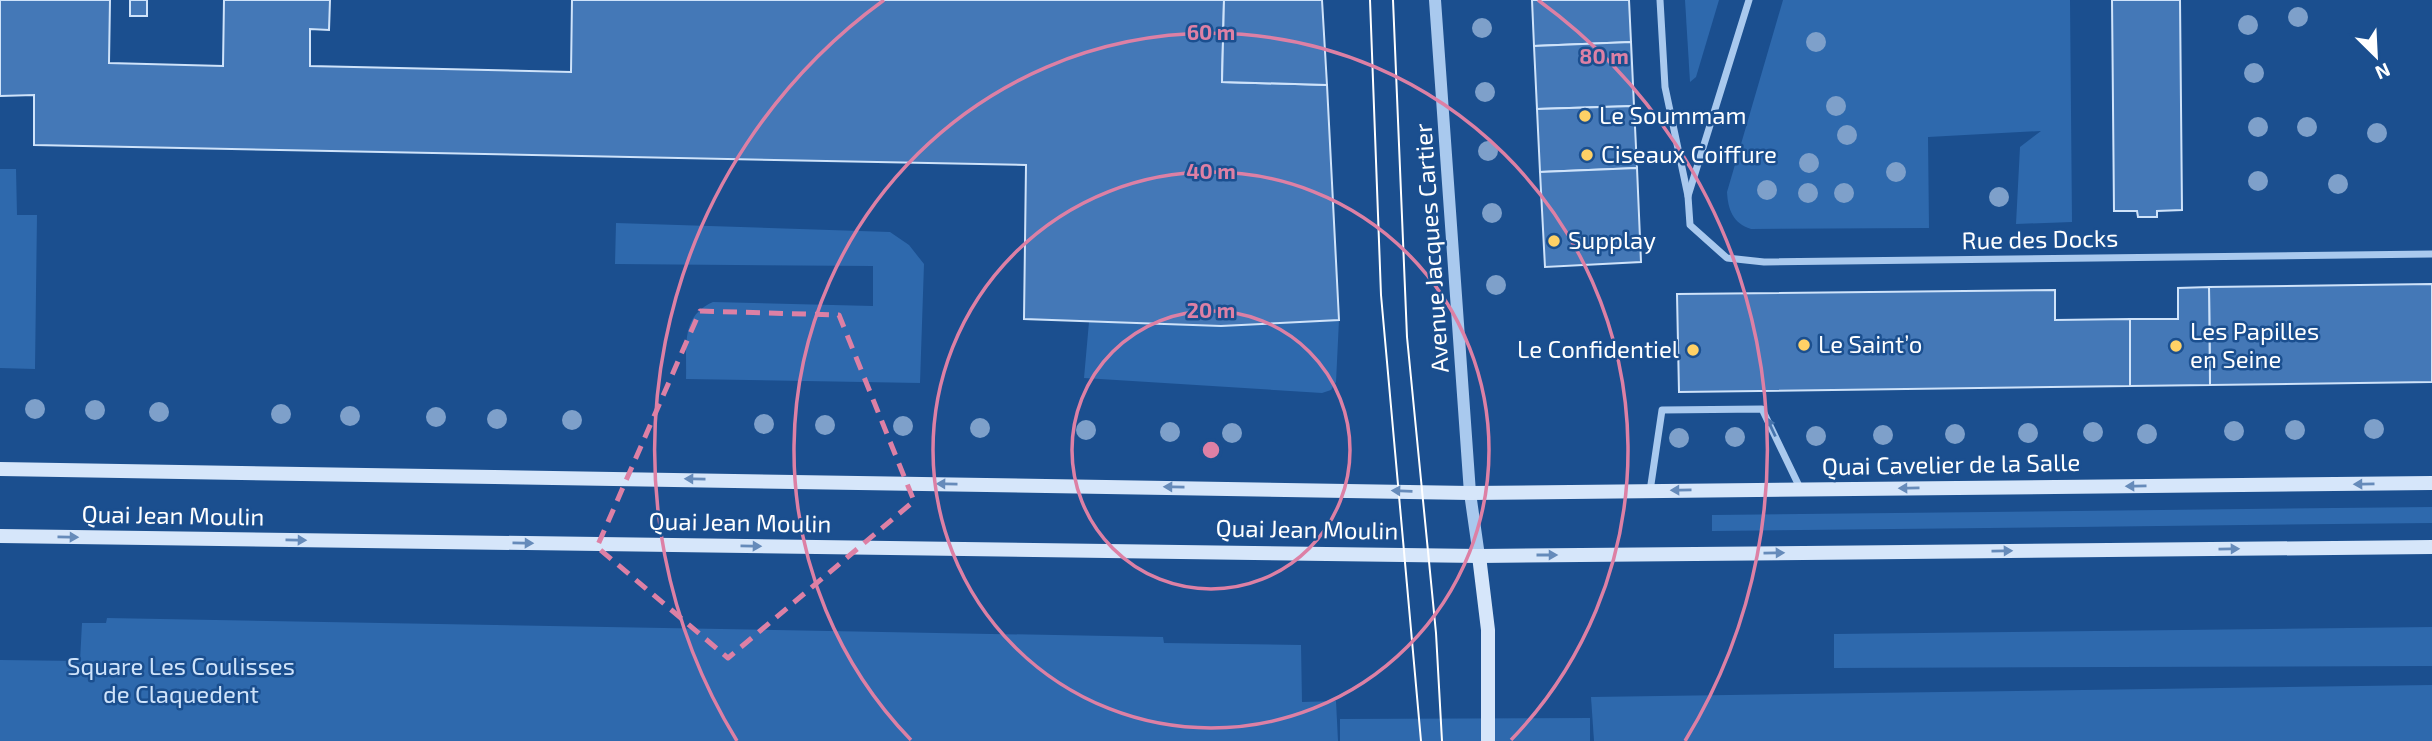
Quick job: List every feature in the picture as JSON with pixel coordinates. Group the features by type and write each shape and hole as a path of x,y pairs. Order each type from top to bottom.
{"main road":[{"name":"Quai Jean Moulin","path":"0,468 1470,493"},
{"name":"Quai Cavelier de la Salle","path":"1470,493 2432,483"},
{"name":"Quai Jean Moulin","path":"0,536 1479,556"},
{"path":"1488,741 1488,630 1479,556 2432,547"}],"street":[{"name":"Avenue Jacques Cartier","path":"1436,0 1470,493 1479,556"},
{"name":"Rue des Docks","path":"1660,0 1665,87 1688,196 1690,225 1727,258 1763,262 2432,254"},
{"name":"Rue des Docks","path":"1688,196 1749,0"},
{"path":"1650,491 1662,410 1762,409 1800,489"}],"highlighted area":[{"path":"700,311 839,315 914,501 728,658 597,547"}],"green space":[{"path":"1685,0 1719,0 1696,77 1690,82"},
{"path":"1783,0 2070,0 2072,222 2016,224 2020,147 2041,131 1928,137 1929,228 1751,229 1740,223 1730,210 1727,192"},
{"path":"0,169 16,169 17,215 37,215 35,369 0,368"},
{"path":"616,223 890,232 909,245 924,264 920,383 686,379 686,345 690,324 702,308 713,302 873,306 873,266 615,264"},
{"path":"1339,320 1336,382 1331,390 1322,393 1084,378 1089,322 1221,326"},
{"path":"2432,507 2432,523 1712,531 1712,515"},
{"name":"Square Les Coulisses de Claquedent","path":"107,618 1163,637 1164,643 1301,645 1302,702 1336,701 1338,741 0,741 0,660 80,661 82,623 106,623"},
{"path":"2432,627 2432,666 1834,668 1834,634"},
{"path":"2432,685 2432,741 1594,741 1591,697"},
{"path":"1590,718 1590,741 1340,741 1340,719"}],"building":[{"path":"0,0 110,0 109,63 223,66 224,0 330,0 329,30 310,29 310,66 571,72 572,0 1224,0 1222,82 1327,85 1339,320 1221,326 1024,319 1026,165 34,145 34,95 0,96"},
{"path":"130,0 147,0 147,16 130,16"},
{"path":"1224,0 1322,0 1327,85 1222,82"},
{"path":"1532,0 1629,0 1631,42 1534,46"},
{"path":"2112,0 2180,0 2182,210 2157,211 2157,217 2138,217 2137,211 2114,211"},
{"path":"1631,42 1634,106 1537,109 1534,46"},
{"path":"1634,106 1637,168 1540,172 1537,109"},
{"path":"1637,168 1641,262 1545,267 1540,172"},
{"path":"2432,284 2432,382 2210,385 2209,287"},
{"path":"2209,287 2210,385 2130,386 2130,319 2178,319 2178,288"},
{"path":"2055,290 2055,320 2130,319 2130,386 1679,392 1677,294"}],"tram line":[{"path":"1370,0 1381,295 1421,741"},
{"path":"1393,0 1407,337 1436,633 1442,741"}],"place":[{"name":"Le Soummam","path":"1585,116"},
{"name":"Ciseaux Coiffure","path":"1587,155"},
{"name":"Supplay","path":"1554,241"},
{"name":"Le Saint’o","path":"1804,345"},
{"name":"Les Papilles en Seine","path":"2176,346"},
{"name":"Le Confidentiel","path":"1693,350"}]}
